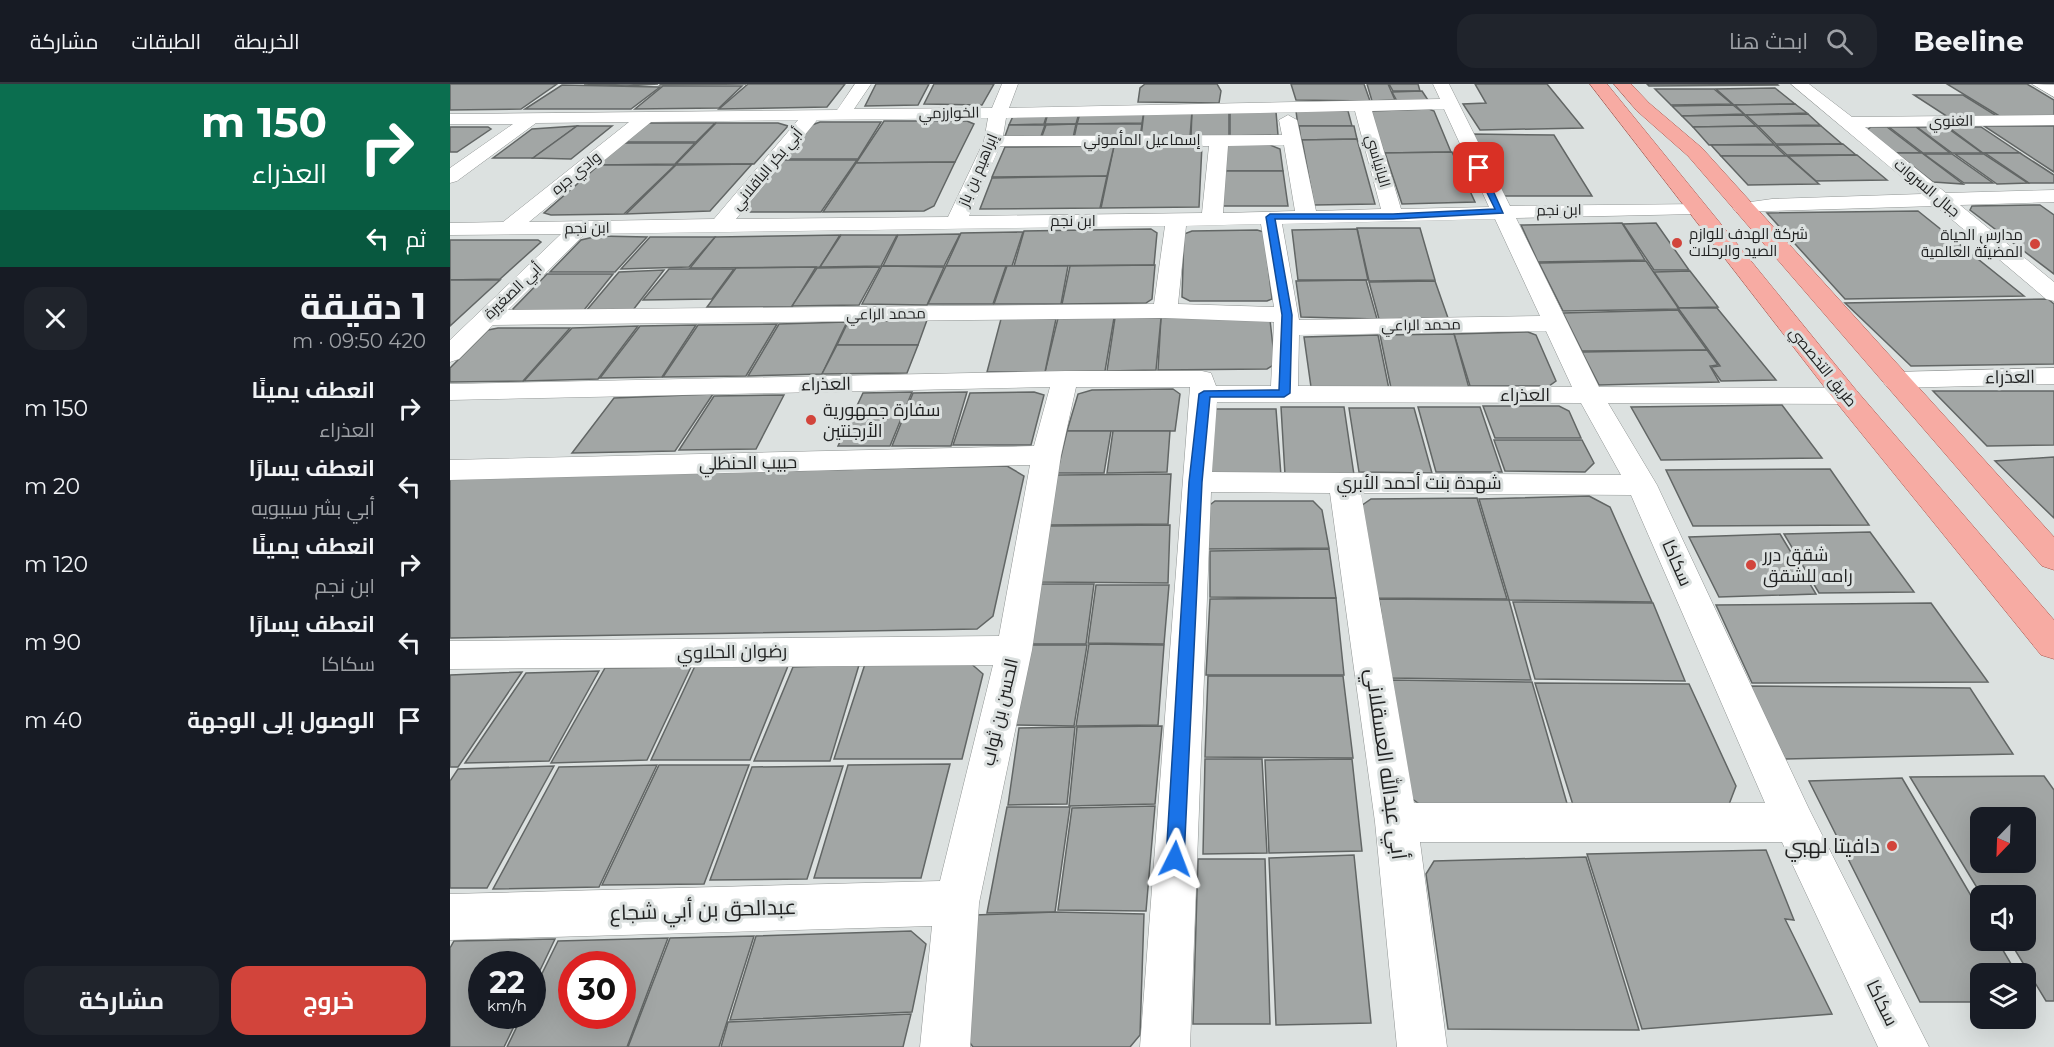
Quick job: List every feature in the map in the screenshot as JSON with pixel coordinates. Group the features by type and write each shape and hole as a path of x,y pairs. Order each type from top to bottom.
{"main road":[{"path":"1580,84 1610,120 1696,208"},
{"name":"طريق التخصصي","path":"1598,84 1846,396 2054,645"},
{"path":"1623,84 1643,107 1695,152 2054,558"},
{"path":"1640,84 1688,137 1695,152"}],"street":[{"path":"842,115 863,84"},
{"name":"إبراهيم بن باز","path":"956,221 993,141 998,113 1010,84"},
{"name":"جبال السروات","path":"1799,84 1848,122 2054,294"},
{"path":"2040,84 2054,92"},
{"name":"الخوارزمي","path":"450,119 998,113 1264,101 1285,106 1362,105 1445,94"},
{"name":"سكاكا","path":"1445,94 1590,396 1642,485 1794,823 1904,1047"},
{"name":"البانياسي","path":"1362,105 1393,217"},
{"path":"1285,106 1307,218"},
{"name":"أبي بكر الباقلاني","path":"721,224 812,115"},
{"name":"وادي جره","path":"507,229 646,117"},
{"path":"450,177 532,118"},
{"name":"الغنوي","path":"1848,122 2054,120"},
{"path":"1212,218 1219,140"},
{"name":"إسماعيل المأموني","path":"993,141 1292,140"},
{"path":"450,159 474,158"},
{"path":"1743,208 2054,196"},
{"name":"ابن نجم","path":"450,229 1393,217 1500,211 1696,208"},
{"path":"1270,217 1287,321 1284,393"},
{"path":"1166,311 1176,220"},
{"name":"أبي الصغيرة","path":"450,354 484,318 578,229"},
{"name":"محمد الراعي","path":"484,318 1166,311 1287,321 1554,323"},
{"name":"العذراء","path":"1895,380 2054,376"},
{"name":"العذراء","path":"450,392 1065,379 1284,393 1846,396"},
{"name":"الحسن بن ثواب","path":"945,1047 957,903 1014,650 1046,455 1065,379"},
{"path":"1165,1047 1203,387"},
{"name":"حبيب الحنظلي","path":"450,470 1046,455"},
{"name":"شهدة بنت أحمد الأبري","path":"1196,482 1642,485"},
{"name":"أبي عبدالله العسقلاني","path":"1344,483 1395,822 1422,1047"},
{"name":"رضوان الحلاوي","path":"450,655 1014,650"},
{"path":"1395,822 1794,823"},
{"name":"عبدالحق بن أبي شجاع","path":"450,917 957,903"}],"building":[{"path":"450,84 557,84 521,109 450,110"},
{"path":"584,84 658,84 626,86"},
{"path":"661,84 746,84 660,85"},
{"path":"748,84 845,84 827,107 719,109"},
{"path":"876,84 929,84 918,105 865,106"},
{"path":"934,84 994,84 982,105 924,104"},
{"path":"1145,84 1217,84 1221,91 1219,103 1138,102 1140,88"},
{"path":"1291,84 1364,84 1370,101 1296,100"},
{"path":"1367,84 1388,84 1395,100 1372,101"},
{"path":"1389,84 1418,84 1420,91 1393,91"},
{"path":"1475,84 1547,84 1583,128 1480,130 1463,104 1486,103"},
{"path":"1647,84 1777,84 1778,85 1649,86"},
{"path":"1947,84 2027,84 2054,100 2054,117 2001,117"},
{"path":"562,85 660,87 631,109 525,109"},
{"path":"663,86 742,86 719,108 635,109"},
{"path":"1775,88 1795,104 1734,105 1716,89"},
{"path":"1655,89 1714,89 1732,104 1671,105"},
{"path":"1422,91 1428,100 1397,101 1392,92"},
{"path":"1914,95 1963,95 2000,118 1951,119"},
{"path":"1795,104 1807,113 1745,115 1735,105"},
{"path":"1733,105 1744,114 1682,116 1672,106"},
{"path":"1429,109 1434,111 1451,152 1384,153 1370,111"},
{"path":"1144,111 1142,123 1077,124 1080,113"},
{"path":"1192,111 1229,111 1229,136 1191,137"},
{"path":"1192,111 1190,137 1141,137 1144,112"},
{"path":"1230,111 1276,112 1278,135 1230,136"},
{"path":"1296,111 1348,111 1352,126 1298,126"},
{"path":"1048,113 1079,113 1076,124 1045,124"},
{"path":"1014,114 1047,114 1044,124 1009,125"},
{"path":"1808,114 1820,125 1758,126 1746,115"},
{"path":"1744,115 1756,126 1693,127 1682,116"},
{"path":"884,121 967,121 974,124 955,162 856,163"},
{"path":"820,122 881,122 858,159 781,159 809,126"},
{"path":"645,123 715,123 696,142 621,142"},
{"path":"716,123 778,123 788,126 754,164 676,164"},
{"path":"1076,124 1073,138 1041,139 1046,125"},
{"path":"1077,124 1142,124 1140,138 1074,138"},
{"path":"1009,125 1045,125 1040,139 1004,139"},
{"path":"577,126 533,158 493,158 532,129"},
{"path":"577,126 612,126 571,159 533,158"},
{"path":"1299,126 1354,126 1357,139 1301,140"},
{"path":"1756,126 1774,144 1709,145 1693,127"},
{"path":"1758,126 1821,126 1842,144 1776,144"},
{"path":"1984,126 2054,126 2054,172"},
{"path":"450,127 488,127 491,129 457,152 450,152"},
{"path":"1871,127 1887,127 1921,153 1895,153 1867,130"},
{"path":"1889,127 1916,127 1950,153 1923,153"},
{"path":"1917,127 1946,127 1982,153 1952,153"},
{"path":"1948,127 1981,127 2020,153 1983,153"},
{"path":"1471,134 1554,135 1592,196 1501,196"},
{"path":"1357,139 1375,204 1314,205 1302,140"},
{"path":"622,143 695,143 675,164 598,165"},
{"path":"1843,144 1856,155 1787,155 1776,145"},
{"path":"1202,145 1199,207 1101,208 1114,146"},
{"path":"1220,145 1270,145 1280,149 1283,171 1220,171"},
{"path":"1711,145 1774,145 1786,156 1721,156"},
{"path":"1114,146 1107,176 992,177 1005,147"},
{"path":"1452,152 1475,202 1402,204 1385,153"},
{"path":"1896,153 1922,153 1963,184 1933,182"},
{"path":"1985,153 2020,153 2054,175 2054,183 2029,183"},
{"path":"1924,154 1952,154 1993,183 1964,183"},
{"path":"1955,154 1984,154 2028,183 1997,184"},
{"path":"1857,155 1887,180 1816,181 1788,156"},
{"path":"1721,156 1787,156 1819,184 1748,185"},
{"path":"780,160 857,160 821,212 742,212"},
{"path":"955,162 934,206 924,211 823,212 856,163"},
{"path":"752,164 710,211 626,214 676,165"},
{"path":"599,165 675,165 624,214 551,215 544,213"},
{"path":"1220,171 1283,171 1288,206 1221,206"},
{"path":"1107,176 1100,208 980,209 992,178"},
{"name":"مدارس الحياة المضيئة العالمية","path":"2040,205 2054,215 2054,274 1970,210 1972,206"},
{"path":"1918,211 2024,296 1845,299 1767,213"},
{"path":"1622,223 1645,260 1538,262 1521,225"},
{"path":"1656,223 1689,270 1654,270 1623,224"},
{"path":"1357,228 1420,228 1435,280 1369,281"},
{"path":"1151,229 1157,233 1154,265 1014,266 1024,231"},
{"path":"1357,229 1368,280 1298,280 1292,230"},
{"path":"1257,230 1264,232 1272,299 1267,301 1190,301 1182,297 1184,234 1192,231"},
{"path":"1023,232 1012,266 946,266 961,233"},
{"path":"960,234 944,266 883,266 898,235"},
{"path":"840,235 820,267 690,268 715,237"},
{"path":"841,235 897,235 881,266 820,267"},
{"path":"598,236 647,237 615,272 550,272 581,240"},
{"path":"650,237 715,237 689,267 621,269"},
{"path":"450,240 538,240 541,242 500,279 450,280"},
{"path":"1646,261 1679,309 1563,311 1539,263"},
{"path":"1155,265 1152,299 1146,303 1062,304 1070,266"},
{"path":"882,266 944,267 927,305 862,304"},
{"path":"946,266 1006,266 993,304 928,304"},
{"path":"1007,266 1068,266 1061,304 994,304"},
{"path":"816,267 792,307 707,307 736,268"},
{"path":"880,267 859,305 792,306 817,268"},
{"path":"669,269 734,269 712,299 643,300"},
{"path":"664,270 633,310 586,311 619,272"},
{"path":"1690,271 1718,307 1679,308 1654,272"},
{"path":"547,274 613,274 584,310 515,313 513,309"},
{"path":"450,280 500,280 450,326"},
{"path":"1366,280 1377,319 1301,317 1296,281"},
{"path":"1435,281 1448,318 1379,319 1369,282"},
{"path":"2048,299 2054,304 2054,364 1911,366 1845,303"},
{"path":"1678,308 1717,308 1776,380 1721,381 1711,367 1720,366"},
{"path":"1678,310 1707,350 1582,351 1563,313"},
{"path":"1161,317 1270,320 1275,364 1267,369 1158,370"},
{"path":"1058,318 1114,318 1105,371 1045,372"},
{"path":"1115,318 1161,318 1156,370 1107,371"},
{"path":"1001,319 1056,319 1045,372 987,372"},
{"path":"927,320 918,345 837,345 848,322"},
{"path":"847,322 822,374 748,376 779,324"},
{"path":"777,324 746,376 663,377 698,325"},
{"path":"696,325 662,377 600,378 640,326"},
{"path":"638,326 598,379 524,381 572,328"},
{"path":"570,328 523,381 450,382 450,368 488,330"},
{"path":"1528,332 1536,335 1556,381 1549,386 1470,386 1454,334"},
{"path":"1454,334 1469,388 1391,388 1380,335"},
{"path":"1378,335 1389,389 1311,387 1304,337"},
{"path":"837,345 918,345 907,373 822,374"},
{"path":"1707,350 1718,365 1710,366 1719,382 1599,385 1582,352"},
{"path":"1173,389 1180,394 1175,431 1067,431 1078,394 1092,390"},
{"path":"1933,391 2054,391 2054,445 1987,446"},
{"path":"912,392 890,446 838,446 863,393"},
{"path":"967,392 951,446 892,446 913,393"},
{"path":"1034,392 1044,395 1031,445 953,445 970,393"},
{"path":"713,394 675,451 572,453 614,398"},
{"path":"784,395 756,449 679,450 714,396"},
{"path":"1782,405 1822,458 1661,460 1631,407"},
{"path":"1483,406 1559,406 1569,411 1581,438 1495,438"},
{"path":"1281,407 1344,407 1354,475 1285,475"},
{"path":"1418,407 1480,407 1502,472 1436,472"},
{"path":"1349,408 1414,408 1432,473 1359,472"},
{"path":"1211,409 1276,409 1281,476 1210,475"},
{"path":"1067,431 1111,431 1104,473 1057,473"},
{"path":"1113,431 1170,431 1167,472 1107,473"},
{"path":"1494,440 1582,440 1594,463 1585,472 1505,471"},
{"path":"2054,457 2054,518 1995,461"},
{"path":"1007,466 1024,476 993,616 977,629 450,638 450,478"},
{"path":"1830,469 1869,525 1693,526 1666,470"},
{"path":"1171,474 1168,524 1048,525 1057,475"},
{"path":"1589,496 1610,507 1652,602 1509,600 1479,499"},
{"path":"1477,498 1507,599 1374,598 1358,508 1371,499"},
{"path":"1215,501 1313,501 1322,510 1329,548 1208,549 1207,507"},
{"path":"1170,525 1168,583 1039,582 1049,526"},
{"path":"1870,532 1914,592 1819,593 1784,534"},
{"name":"شقق درر رامه للشقق","path":"1780,534 1816,594 1719,597 1689,537"},
{"path":"1329,549 1336,598 1210,597 1210,551"},
{"path":"1041,584 1094,584 1086,644 1028,644"},
{"path":"1096,585 1169,585 1164,644 1088,643"},
{"path":"1336,598 1344,675 1206,675 1210,599"},
{"path":"1379,599 1509,600 1531,680 1390,678"},
{"path":"1513,602 1653,603 1685,681 1535,679"},
{"path":"1931,603 1988,682 1752,683 1716,605"},
{"path":"1089,644 1164,645 1158,725 1076,726"},
{"path":"1029,645 1087,645 1074,726 1013,725"},
{"path":"968,661 983,674 962,759 834,759 865,664"},
{"path":"859,665 830,761 754,761 793,667"},
{"path":"695,666 788,666 750,760 651,760"},
{"path":"691,667 647,760 551,763 605,668"},
{"path":"599,671 549,761 465,763 526,673"},
{"path":"522,672 458,767 450,767 450,675"},
{"path":"1208,676 1343,676 1353,758 1205,757"},
{"path":"1391,680 1532,682 1568,807 1425,808 1411,798"},
{"path":"1535,683 1689,684 1736,786 1728,807 1573,805"},
{"path":"1750,686 1970,688 2013,754 1785,759"},
{"path":"1162,726 1155,804 1069,806 1077,727"},
{"path":"1075,727 1067,804 1008,805 1019,728"},
{"path":"1205,759 1262,759 1267,853 1203,854"},
{"path":"1352,759 1362,851 1269,853 1265,760"},
{"path":"950,764 921,878 814,878 848,765"},
{"path":"657,765 599,887 493,889 559,767"},
{"path":"659,765 749,765 704,884 602,885"},
{"path":"554,766 487,888 450,888 450,781 458,769"},
{"path":"843,766 807,879 710,880 752,767"},
{"path":"2044,776 2054,790 2054,1001 2046,1001 2036,985 2036,963 2023,963 2016,951 2036,951 2036,885 1975,885 1910,777"},
{"name":"دافيتا لهبي","path":"1902,778 1970,894 1970,951 2003,951 2011,963 1970,963 1970,1002 1920,1002 1809,781"},
{"path":"1155,806 1146,911 1058,910 1072,808"},
{"path":"1007,807 1070,807 1055,912 987,913"},
{"path":"1766,850 1794,920 1785,919 1832,1014 1642,1029 1587,854"},
{"path":"1354,855 1371,1023 1276,1025 1269,858"},
{"path":"1586,857 1639,1030 1448,1029 1426,874 1434,861"},
{"path":"1198,859 1265,859 1270,1024 1193,1024"},
{"path":"1055,912 1144,914 1140,1035 1130,1047 973,1047 956,1024 975,915"},
{"path":"911,931 926,944 912,1012 730,1020 756,936"},
{"path":"754,936 719,1047 628,1047 670,938"},
{"path":"668,938 636,1023 636,951 558,951 558,1029 634,1029 627,1047 507,1047 516,1029 546,1029 546,965 558,941"},
{"path":"555,939 546,958 546,951 468,951 468,1029 513,1029 504,1047 450,1047 450,948 454,941"},
{"path":"911,1014 903,1047 721,1047 728,1022"}],"place":[{"name":"شركة الهدف للوازم الصيد والرحلات","path":"1677,243"},
{"name":"مدارس الحياة المضيئة العالمية","path":"2035,244"},
{"name":"سفارة جمهورية الأرجنتين","path":"811,420"},
{"name":"شقق درر رامه للشقق","path":"1751,565"},
{"name":"دافيتا لهبي","path":"1892,846"}],"route":[{"path":"1175,859 1196,482 1204,394 1284,393 1287,315 1270,217 1393,217 1500,211 1479,168"}]}
